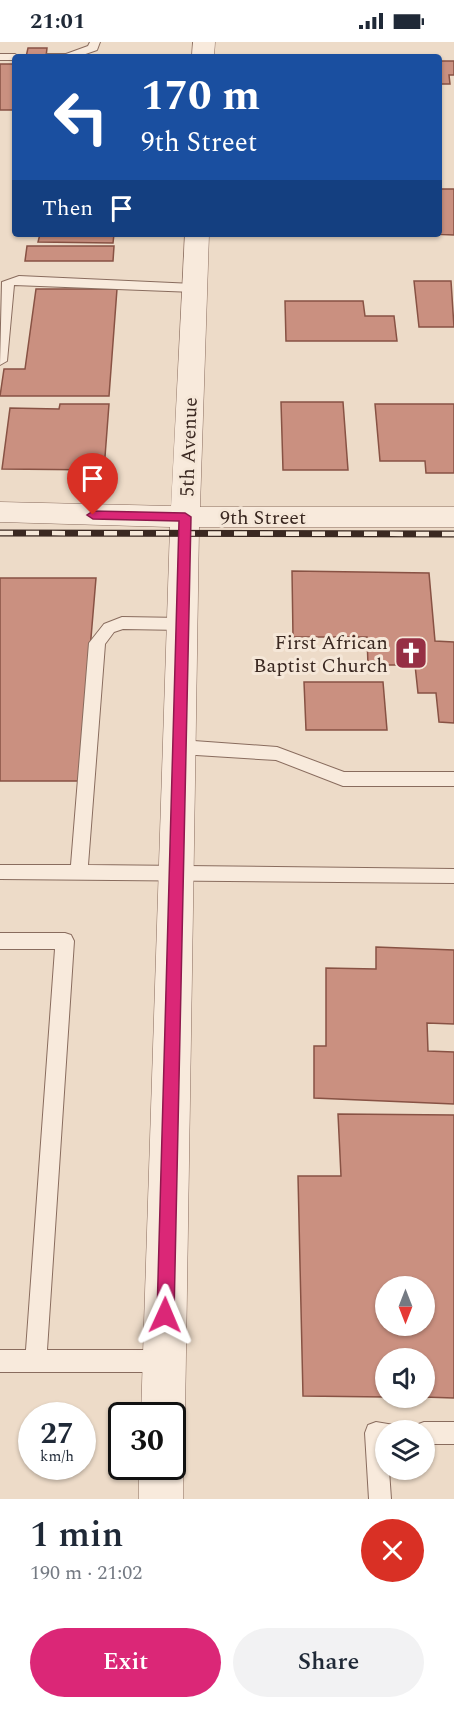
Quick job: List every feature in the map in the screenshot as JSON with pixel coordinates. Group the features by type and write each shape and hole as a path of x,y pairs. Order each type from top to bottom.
{"street":[{"name":"5th Avenue","path":"163,1402 185,517 196,237"},
{"name":"9th Street","path":"0,512 185,517 454,517"},
{"path":"161,1499 162,1480"}],"lane":[{"path":"76,54 93,48 95,42"},
{"path":"0,361 8,282 19,280 194,288"},
{"path":"79,872 98,644 109,628 122,623 183,624"},
{"path":"180,747 277,754 343,779 454,779"},
{"path":"0,872 454,876"},
{"path":"0,941 65,941 36,1361"},
{"path":"0,1361 164,1361"},
{"path":"435,1433 454,1434"},
{"path":"379,1480 380,1499"}],"building":[{"path":"28,48 47,48 46,54 27,54"},
{"path":"442,61 454,61 454,75 449,75 450,84 442,84"},
{"path":"0,64 12,64 12,110 0,110"},
{"path":"442,189 454,189 454,235 442,234"},
{"path":"39,237 114,237 113,243 38,242"},
{"path":"27,246 114,246 113,261 25,261"},
{"path":"414,281 451,281 454,327 419,327"},
{"path":"36,289 117,289 109,396 0,396 4,369 25,369"},
{"path":"285,301 363,301 365,316 394,316 397,341 286,341"},
{"path":"281,402 343,402 348,470 283,470"},
{"path":"60,404 109,404 104,470 2,469 10,408 59,409"},
{"path":"375,404 454,404 454,473 426,473 425,461 380,461"},
{"name":"First African Baptist Church","path":"292,571 429,573 435,641 454,642 454,723 439,722 436,693 418,693 415,665 368,665 367,637 293,637"},
{"path":"0,578 96,578 79,781 0,781"},
{"path":"304,682 383,682 387,730 306,730"},
{"path":"376,947 454,950 454,1024 427,1023 428,1051 454,1052 454,1104 314,1098 314,1046 326,1046 326,968 376,969"},
{"path":"338,1114 454,1115 454,1398 435,1397 435,1348 375,1348 375,1397 303,1396 298,1176 341,1176"}],"railway":[{"path":"0,533 454,534"}],"place":[{"name":"First African Baptist Church","path":"411,653"}],"route":[{"path":"93,515 185,517 165,1315"}]}
